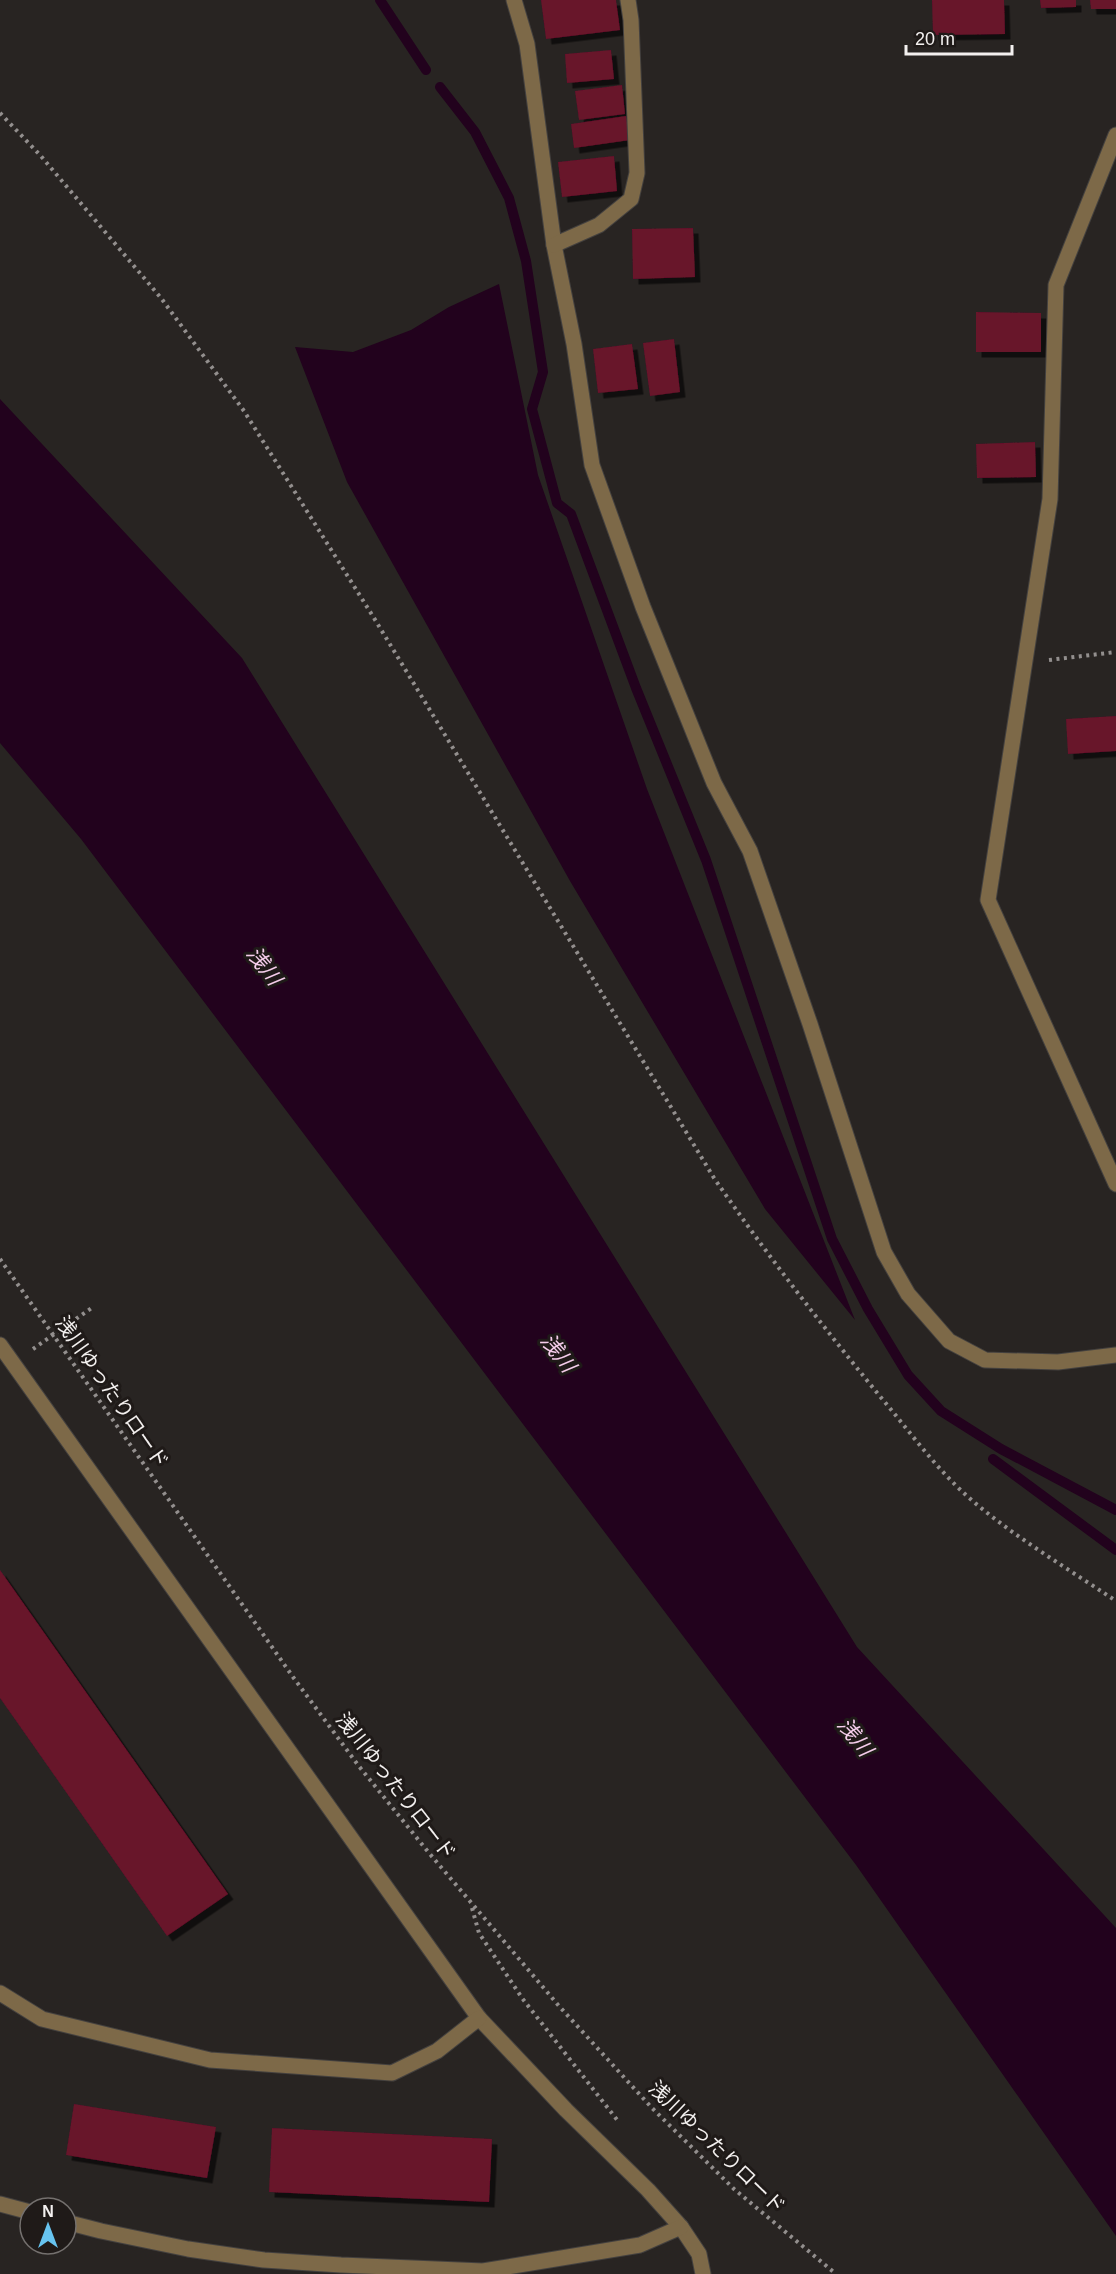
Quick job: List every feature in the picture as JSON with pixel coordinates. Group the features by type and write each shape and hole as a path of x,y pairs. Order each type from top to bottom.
{"street":[{"path":"514,0 527,44 554,245 574,344 592,465 643,607 714,783 750,851 810,1024 884,1252 908,1294 950,1341 985,1360 1058,1362 1116,1354"},
{"path":"554,245 599,225 631,199 638,173 631,20 628,0"},
{"path":"1116,135 1056,285 1050,499 988,900 1116,1184"},
{"path":"0,1345 478,2018 566,2110 648,2190 681,2227 699,2254 703,2274"},
{"path":"0,1993 42,2019 210,2060 392,2073 437,2051 478,2018"},
{"path":"0,2204 18,2209"},
{"path":"78,2225 188,2249 264,2260 483,2271 640,2245 681,2227"}],"path":[{"path":"0,113 40,155 161,298 243,411 363,599 714,1178 806,1306 933,1461 966,1496 998,1521 1116,1601"},
{"path":"1025,662 1116,652"},
{"name":"浅川ゆったりロード","path":"0,1259 228,1585 345,1747 471,1904 608,2060 691,2148 734,2189 836,2274"},
{"path":"45,1341 93,1307"},
{"path":"471,1904 479,1933 522,1998 622,2127"}],"water":[{"path":"499,284 538,475 647,789 855,1320 765,1209 570,881 347,482 295,347 353,352 411,330 449,307"},
{"name":"浅川","path":"0,399 242,658 857,1647 1116,1928 1116,2236 856,1865 81,839 0,743"}],"building":[{"path":"541,0 616,0 620,30 546,39"},
{"path":"932,0 1004,0 1005,34 933,35"},
{"path":"1040,0 1076,0 1076,7 1041,8"},
{"path":"1090,0 1116,0 1116,9 1091,9"},
{"path":"611,50 614,79 567,83 565,54"},
{"path":"622,85 625,114 579,120 575,91"},
{"path":"626,116 630,140 574,148 571,124"},
{"path":"614,156 617,191 562,197 558,162"},
{"path":"693,228 695,277 633,279 632,229"},
{"path":"976,312 1041,313 1041,352 976,352"},
{"path":"674,339 680,392 650,396 643,343"},
{"path":"632,344 638,389 598,393 593,349"},
{"path":"1035,442 1036,477 977,478 976,444"},
{"path":"1116,716 1116,751 1068,754 1066,719"},
{"path":"0,1570 228,1894 167,1936 0,1698"},
{"path":"74,2104 216,2127 207,2178 66,2155"},
{"path":"272,2128 492,2139 489,2202 269,2192"}],"waterway":[{"path":"380,0 426,70"},
{"path":"440,87 475,132 509,198 526,261 543,372 532,409 557,503 571,514 636,688 706,860 832,1239 868,1309 908,1375 941,1411 1001,1449 1116,1510"},
{"path":"993,1459 1116,1550"}]}
